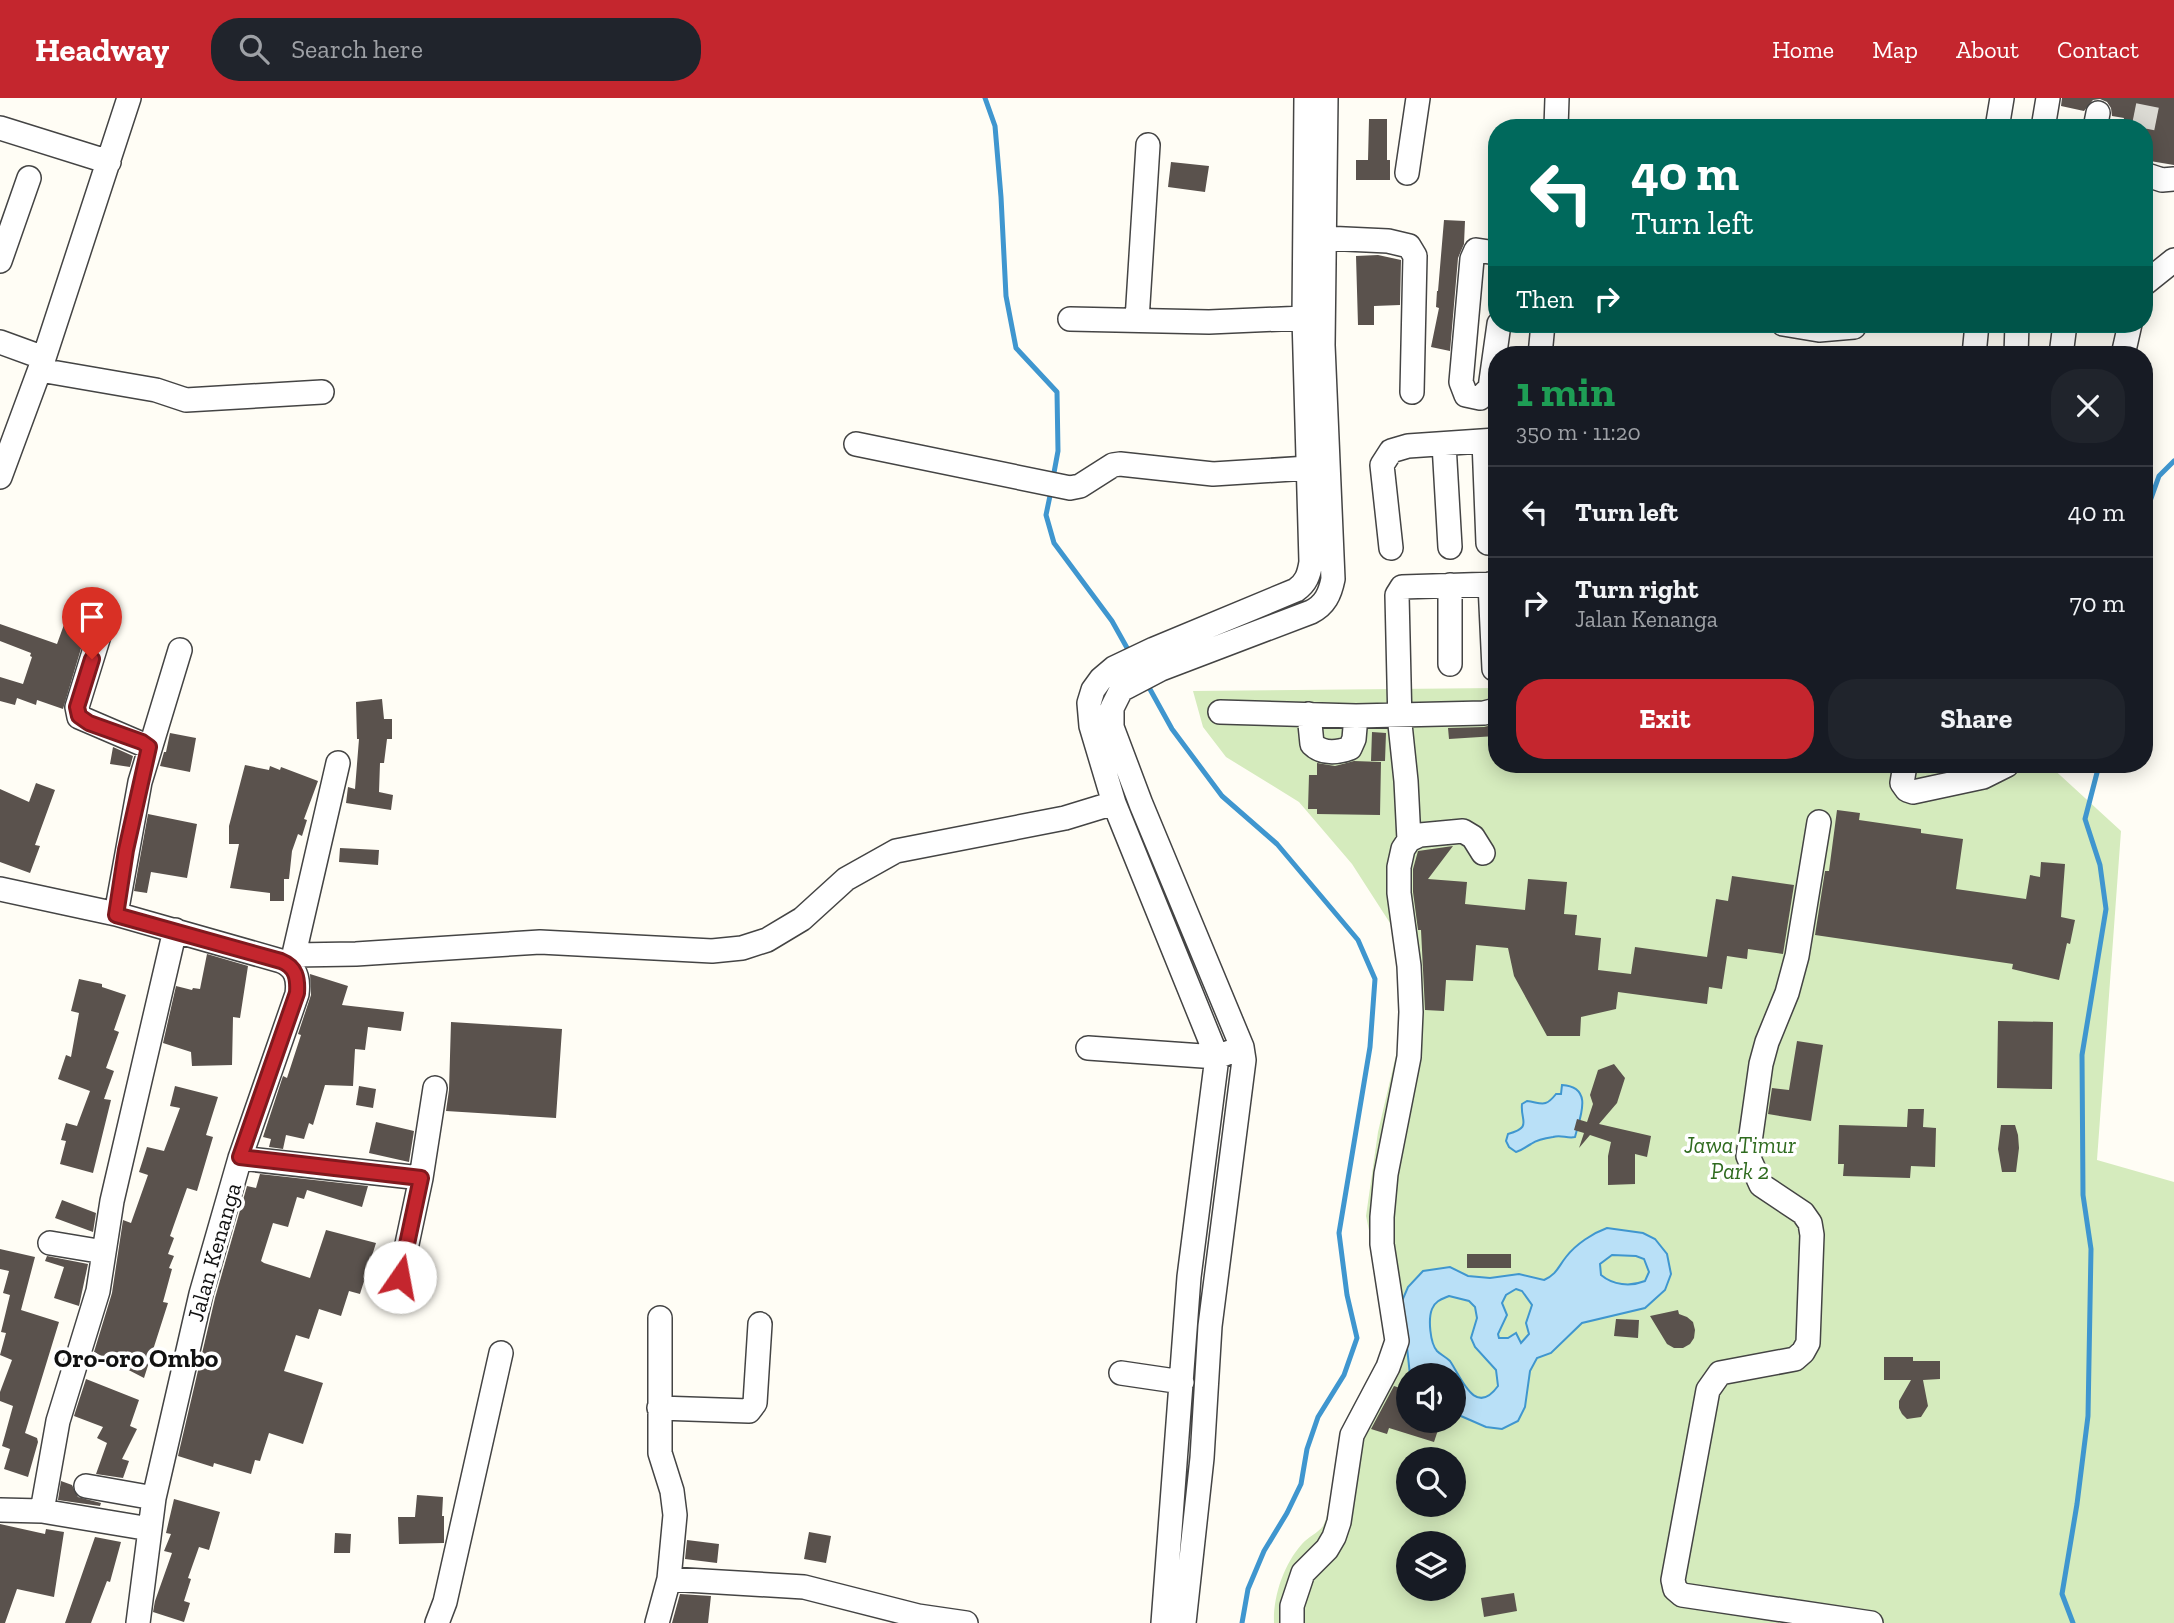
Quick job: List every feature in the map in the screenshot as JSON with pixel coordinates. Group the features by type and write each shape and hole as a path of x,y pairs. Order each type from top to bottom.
{"street":[{"path":"0,477 9,424 42,364 129,98"},
{"path":"1157,659 1311,612 1321,607 1331,590 1333,579 1324,345 1324,238 1306,98"},
{"path":"1163,1623 1189,1278 1217,1056 1114,803 1089,718 1093,690 1101,679 1118,679 1301,586 1309,573 1311,562 1304,318 1315,152 1326,98"},
{"path":"1407,173 1418,98"},
{"path":"1556,119 1557,98"},
{"path":"1998,119 2002,98"},
{"path":"2044,119 2048,98"},
{"path":"0,128 109,162"},
{"path":"1137,320 1148,145"},
{"path":"2153,177 2174,180"},
{"path":"0,261 10,203 29,178"},
{"path":"1324,238 1388,241 1409,246 1415,256 1412,391"},
{"path":"1488,252 1476,250 1472,259 1461,382 1466,395 1480,398 1488,390"},
{"path":"2153,277 2174,260"},
{"path":"1070,319 1209,323 1304,318"},
{"path":"0,342 42,364 156,390 186,400 322,392"},
{"path":"1391,548 1382,465 1391,451 1408,446 1488,441"},
{"path":"856,444 1070,488 1080,486 1113,465 1120,464 1213,474 1308,468"},
{"path":"1444,444 1450,547"},
{"path":"1409,840 1400,715 1397,595 1402,587 1488,584"},
{"path":"1450,586 1450,664"},
{"path":"107,610 77,707 79,716 89,723 149,747"},
{"path":"116,915 126,850 149,747 180,650"},
{"path":"1118,679 1112,708 1112,727 1141,804 1242,1047 1242,1085 1210,1326 1202,1458 1184,1623"},
{"path":"1220,712 1356,716 1488,712"},
{"path":"1309,715 1312,744 1325,752 1350,748 1356,716"},
{"name":"Jalan Kenanga","path":"138,1623 154,1498 201,1294 240,1157 297,993 293,961 338,763"},
{"path":"1904,773 1902,783 1907,790 1913,792 1960,783 1990,773"},
{"path":"0,889 175,930 281,961 540,942 712,951 742,948 767,940 802,919 846,879 896,851 1065,818 1114,803"},
{"path":"1819,822 1797,956 1787,993 1761,1064 1748,1156 1762,1185 1803,1213 1810,1223 1812,1235 1808,1343 1795,1359 1720,1373 1714,1378 1708,1390 1673,1580 1675,1589 1682,1595 1871,1623"},
{"path":"1292,1623 1292,1606 1303,1573 1327,1549 1339,1522 1352,1435 1388,1367 1397,1341 1382,1244 1382,1217 1386,1174 1409,1057 1409,967 1399,893 1399,867 1403,849 1409,840 1420,835 1463,831 1473,837 1483,852"},
{"path":"42,1511 58,1421 98,1291 111,1201 175,930"},
{"path":"1088,1048 1217,1056 1242,1047"},
{"path":"400,1277 421,1178 435,1088"},
{"path":"240,1157 421,1178"},
{"path":"50,1243 104,1252"},
{"path":"657,1623 670,1579 675,1515 672,1491 660,1453 660,1318"},
{"path":"659,1408 749,1411 755,1403 760,1324"},
{"path":"437,1623 445,1602 501,1353"},
{"path":"1121,1373 1182,1382"},
{"path":"1177,1454 1202,1458"},
{"path":"86,1486 154,1498"},
{"path":"1172,1500 1196,1502"},
{"path":"0,1510 42,1511 150,1529"},
{"path":"670,1579 804,1587 918,1616 965,1623"}],"green space":[{"name":"Jawa Timur Park 2","path":"1488,688 1488,773 2058,773 2121,831 2097,1160 2174,1182 2174,1623 1274,1623 1275,1602 1285,1571 1302,1544 1323,1526 1326,1520 1339,1442 1348,1416 1361,1393 1388,1360 1382,1293 1366,1216 1378,1132 1404,1021 1399,937 1352,864 1299,802 1226,757 1203,727 1193,691"}],"water":[{"path":"1562,1085 1572,1087 1581,1097 1582,1112 1575,1137 1559,1136 1536,1141 1516,1152 1509,1147 1506,1141 1508,1134 1520,1129 1524,1123 1522,1104 1527,1101 1546,1103 1556,1094 1561,1094"},
{"path":"1607,1228 1643,1233 1655,1239 1667,1254 1671,1274 1665,1290 1645,1308 1582,1323 1551,1353 1537,1358 1530,1371 1525,1407 1518,1421 1502,1429 1486,1427 1466,1418 1466,1387 1482,1398 1490,1395 1498,1386 1496,1370 1475,1347 1471,1338 1477,1318 1475,1307 1469,1301 1449,1296 1437,1302 1432,1309 1431,1337 1437,1351 1451,1363 1409,1363 1402,1301 1408,1287 1423,1271 1450,1267 1468,1276 1490,1278 1519,1274 1544,1280 1555,1273 1566,1257 1585,1240","holes":["1612,1255 1644,1259 1649,1272 1645,1281 1622,1284 1601,1275 1600,1264","1516,1289 1522,1291 1532,1305 1526,1323 1529,1334 1521,1343 1516,1333 1508,1338 1499,1338 1498,1334 1507,1315 1502,1303 1506,1295"]}],"building":[{"path":"2062,98 2174,98 2174,165 2153,162 2153,119 2124,119 2112,116 2107,102 2100,99 2093,100 2084,111 2061,106"},
{"path":"1369,119 1387,119 1390,180 1356,180 1356,160 1368,160"},
{"path":"1171,162 1209,166 1205,192 1168,187"},
{"path":"1444,220 1465,221 1464,244 1458,258 1450,351 1431,347 1439,308 1436,307"},
{"path":"1378,255 1401,260 1400,305 1374,306 1374,325 1358,325 1356,256"},
{"path":"74,597 94,605 63,709 37,700 36,705 17,698 15,705 0,701 0,677 23,684 32,657 31,653 0,641 0,624 57,644"},
{"path":"382,699 384,719 392,719 392,739 387,739 384,763 380,763 379,792 393,795 391,810 346,803 348,787 355,789 359,739 356,702"},
{"path":"1488,726 1488,737 1449,739 1448,728"},
{"path":"1372,732 1386,733 1385,761 1371,761"},
{"path":"170,733 196,738 190,772 160,766"},
{"path":"113,747 133,756 130,767 110,764"},
{"path":"1354,761 1381,762 1380,815 1317,814 1317,809 1308,809 1309,775 1317,775 1317,763 1335,766"},
{"path":"245,765 269,770 270,766 280,770 281,767 318,781 304,819 307,820 302,836 298,834 292,851 289,879 284,879 284,901 270,901 270,893 230,888 239,844 229,844 229,826"},
{"path":"36,783 55,790 35,845 40,846 30,873 0,862 0,789 29,802"},
{"path":"1837,810 1860,813 1859,820 1921,829 1921,833 1963,839 1956,889 2026,899 2030,875 2040,877 2041,862 2065,864 2061,917 2075,920 2059,980 2012,969 2013,964 1815,935 1825,871 1829,871"},
{"path":"148,814 197,824 187,878 151,872 147,893 134,891"},
{"path":"1453,846 1428,879 1467,882 1465,904 1525,910 1528,879 1567,882 1564,914 1577,915 1575,935 1601,938 1598,970 1631,974 1635,947 1707,957 1716,899 1728,901 1732,876 1794,885 1783,954 1748,949 1747,959 1727,956 1722,989 1709,987 1707,1004 1618,992 1616,1009 1581,1017 1580,1036 1547,1036 1514,976 1508,948 1476,945 1473,981 1446,980 1444,1011 1425,1010 1421,930 1418,930 1413,892 1413,869 1418,851"},
{"path":"340,848 379,850 378,865 339,862"},
{"path":"207,954 248,966 240,1018 233,1017 232,1065 192,1066 191,1052 163,1043 176,986 200,989"},
{"path":"310,974 348,986 342,1005 404,1012 401,1031 368,1027 365,1050 355,1049 353,1086 325,1085 313,1125 309,1123 304,1139 286,1135 283,1149 269,1147 271,1139 263,1137 283,1076 287,1078 301,1035 298,1034 311,995"},
{"path":"79,979 102,984 102,987 126,995 114,1030 119,1032 106,1068 114,1071 104,1099 111,1100 93,1173 60,1164 66,1141 61,1140 66,1123 77,1126 90,1091 58,1079 66,1055 71,1057 79,1013 71,1011"},
{"path":"1998,1021 2053,1022 2052,1089 1997,1088"},
{"path":"451,1022 562,1029 556,1118 446,1111"},
{"path":"1797,1041 1823,1045 1811,1121 1768,1114 1772,1088 1789,1090"},
{"path":"1614,1064 1625,1078 1617,1103 1599,1124 1651,1136 1647,1157 1635,1154 1635,1184 1608,1185 1611,1142 1590,1135 1579,1148 1584,1133 1574,1130 1577,1119 1587,1122 1593,1104 1590,1095 1598,1070"},
{"path":"175,1086 218,1097 206,1135 213,1137 197,1191 187,1188 170,1236 174,1238 168,1254 174,1256 163,1302 168,1303 144,1378 94,1352 112,1293 123,1220 131,1223 148,1175 139,1172 147,1147 164,1151 180,1108 170,1106"},
{"path":"359,1086 376,1089 373,1108 356,1105"},
{"path":"1908,1109 1924,1109 1923,1127 1936,1128 1935,1167 1911,1166 1910,1178 1843,1176 1844,1164 1838,1164 1839,1125 1907,1127"},
{"path":"376,1122 414,1131 409,1162 369,1153"},
{"path":"2001,1125 2015,1125 2019,1148 2016,1172 2002,1172 1998,1149"},
{"path":"260,1174 368,1186 362,1207 307,1190 304,1199 297,1197 288,1227 273,1223 261,1261 264,1263 310,1278 326,1230 376,1243 360,1294 349,1291 341,1316 319,1309 309,1339 296,1335 284,1371 323,1383 303,1444 269,1433 260,1461 255,1460 251,1474 214,1463 213,1467 178,1456 215,1298 247,1186 256,1188"},
{"path":"62,1200 96,1213 93,1232 55,1218"},
{"path":"0,1249 35,1257 21,1310 59,1322 25,1433 37,1438 38,1442 28,1477 4,1469 10,1449 2,1446 13,1406 0,1401 0,1392 12,1360 0,1355 6,1333 1,1332 10,1295 3,1293 9,1271 0,1269"},
{"path":"1467,1254 1511,1254 1511,1268 1467,1268"},
{"path":"47,1256 88,1264 79,1306 54,1298 64,1267 45,1261"},
{"path":"1678,1310 1679,1314 1693,1322 1695,1330 1690,1344 1683,1348 1674,1348 1667,1344 1650,1316"},
{"path":"1616,1319 1639,1320 1638,1338 1614,1336"},
{"path":"1884,1357 1940,1361 1940,1379 1923,1380 1928,1406 1921,1417 1907,1419 1902,1414 1899,1401 1911,1380 1884,1380"},
{"path":"86,1379 139,1400 130,1426 137,1429 122,1459 129,1461 123,1478 96,1474 107,1443 97,1438 103,1427 74,1416"},
{"path":"1396,1387 1396,1430 1389,1428 1387,1434 1371,1429"},
{"path":"1405,1433 1437,1433 1434,1442"},
{"path":"61,1481 72,1485 78,1497 101,1503 100,1506 58,1500"},
{"path":"417,1495 443,1497 444,1543 399,1544 398,1517 415,1517"},
{"path":"174,1499 220,1512 209,1550 199,1547 188,1578 191,1579 184,1601 190,1603 184,1622 153,1612 172,1553 164,1551 171,1534 166,1533"},
{"path":"0,1524 45,1534 46,1529 64,1532 54,1597 17,1589 5,1623 0,1623"},
{"path":"809,1532 831,1536 826,1563 804,1559"},
{"path":"335,1533 351,1534 350,1553 334,1553"},
{"path":"95,1537 121,1542 110,1582 107,1581 91,1623 65,1623"},
{"path":"687,1540 719,1544 717,1563 685,1559"},
{"path":"1514,1593 1517,1611 1484,1617 1481,1598"},
{"path":"680,1594 711,1596 708,1623 672,1623"}],"waterway":[{"path":"985,98 995,126 1006,296 1016,348 1057,392 1058,451 1053,478"},
{"path":"2153,493 2159,476 2174,461"},
{"path":"1051,491 1046,515 1054,543 1112,621 1131,655"},
{"path":"1146,682 1172,729 1222,796 1277,844 1358,940 1375,979 1370,1047 1339,1233 1347,1295 1357,1338 1344,1375 1318,1417 1307,1449 1301,1484 1264,1551 1248,1589 1242,1623"},
{"path":"2073,1623 2062,1594 2088,1416 2091,1249 2083,1195 2082,1055 2106,909 2100,865 2085,819 2097,773"}],"tunnel":[{"path":"2145,119 2149,98"}],"district":[{"name":"Oro-oro Ombo","path":"136,1358"}],"route":[{"path":"92,659 77,707 79,716 89,723 149,747 126,850 116,915 281,961 291,967 297,979 297,993 240,1157 421,1178 400,1277"}]}
